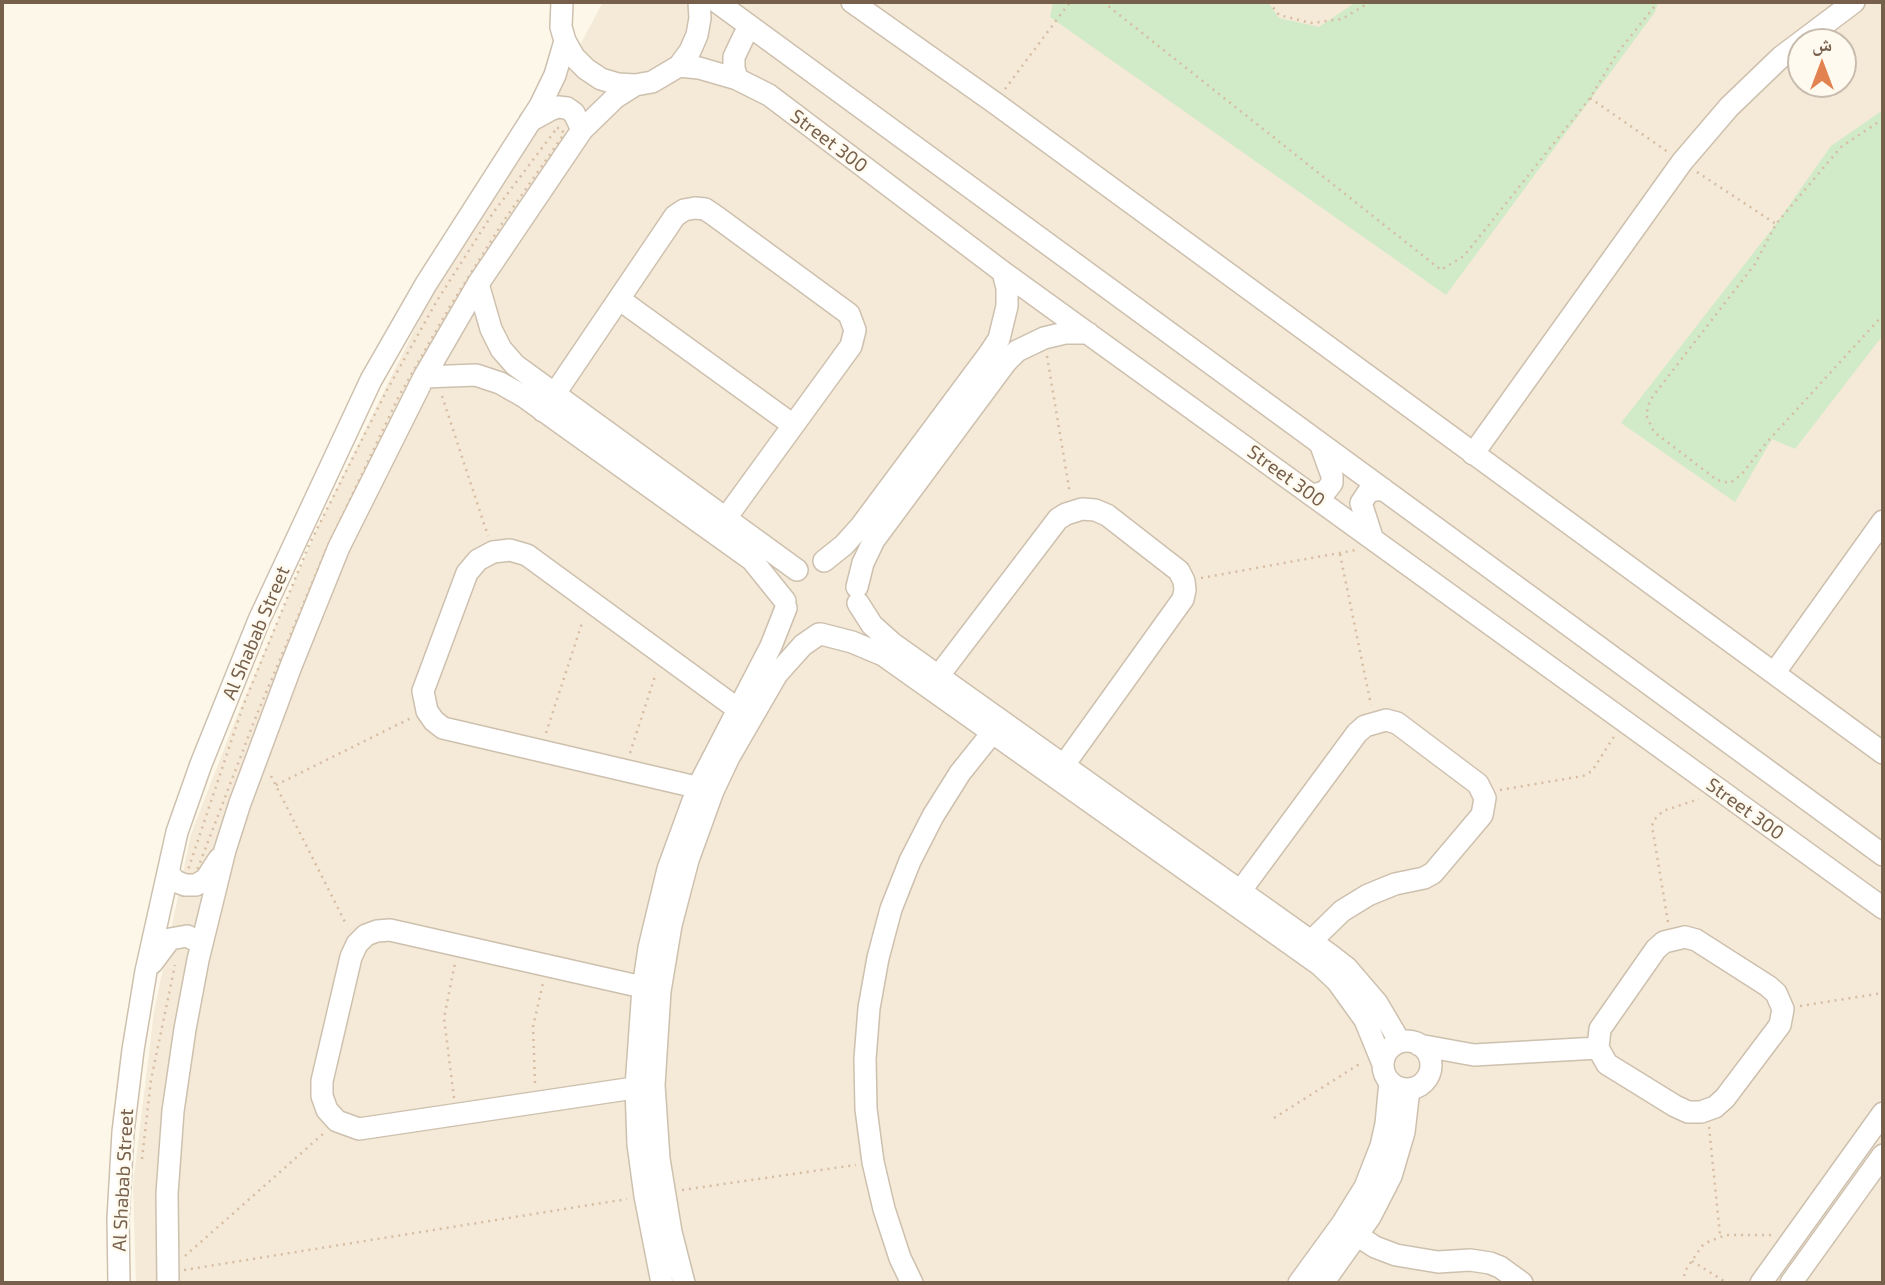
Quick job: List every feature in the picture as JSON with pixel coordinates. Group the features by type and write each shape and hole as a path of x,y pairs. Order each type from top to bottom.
{"street":[{"path":"562,2 561,27 574,57 593,74 618,84 635,85 652,82 679,66 697,35 699,2"},
{"path":"717,2 1883,855"},
{"path":"852,2 995,103 1883,753"},
{"path":"1473,454 1682,162 1729,107 1781,57 1854,2"},
{"path":"737,79 734,57 744,36 752,28"},
{"name":"Al Shabab Street","path":"119,1283 118,1219 124,1132 146,971 177,832 201,764 259,620 331,463 379,385 426,284 548,91 565,41"},
{"name":"Street 300","path":"679,66 699,68 737,79 769,95 1003,272 1883,908"},
{"path":"167,1278 167,1194 173,1111 201,943 225,850 259,752 339,547 405,400 429,376 478,284 582,130 616,97 635,85"},
{"path":"530,121 558,107 567,108 574,113 582,130"},
{"path":"548,402 676,216 684,210 695,208 705,209 714,215 849,314 855,330 851,346 720,526"},
{"path":"824,561 844,545 861,526 989,354 1004,324 1007,288 1003,272"},
{"path":"478,284 491,329 501,348 548,402 720,526 797,570"},
{"path":"619,299 793,425"},
{"path":"1004,324 1037,341"},
{"path":"744,713 803,645 820,634 838,631 846,626 856,611 863,563 874,540 1006,362 1017,351 1037,341 1065,333 1088,333"},
{"path":"429,376 476,375 548,402"},
{"path":"1313,495 1325,492 1332,482 1320,443"},
{"path":"1377,541 1362,503 1369,491 1384,489"},
{"path":"934,682 1058,519 1073,512 1095,510 1107,515 1179,571 1184,581 1182,599 1059,772"},
{"path":"1775,673 1883,521"},
{"path":"720,526 752,560 785,605 789,616 802,629 852,642 934,682 1305,946 1352,1000 1397,1074 1406,1121 1399,1155 1382,1197 1299,1283"},
{"path":"705,789 443,728 433,721 427,711 423,691 467,573 478,560 493,552 510,550 527,555 744,713"},
{"path":"663,1283 655,1194 659,1159 645,1086 651,990 671,925 705,789 744,713 785,605 787,584 797,570 814,562 824,561 841,566 853,579 858,595 882,635 992,733 1059,772"},
{"path":"1236,897 1357,733 1375,722 1397,723 1406,728 1471,777 1483,792 1485,804 1482,815 1433,873 1368,895 1342,911 1305,946"},
{"path":"912,1283 900,1258 884,1209 873,1162 866,1109 865,1059 869,1008 881,945 909,861 960,773 992,733"},
{"path":"168,872 175,881 196,885 206,879 225,850"},
{"path":"645,1086 359,1129 337,1121 327,1110 322,1096 322,1081 351,957 357,944 366,935 377,931 390,930 651,990"},
{"path":"146,971 170,939 187,936 201,943"},
{"path":"1685,937 1696,940 1768,986 1776,993 1783,1009 1780,1026 1725,1098 1707,1110 1688,1112 1675,1107 1607,1064 1598,1048 1597,1039 1605,1021 1656,949 1670,939 1685,937"},
{"path":"1305,946 1329,954 1362,985 1409,1044 1429,1058 1429,1074 1397,1074"},
{"path":"1397,1074 1385,1055 1391,1047 1409,1044 1474,1055"},
{"path":"1397,1074 1474,1055 1598,1048"},
{"path":"1761,1283 1883,1113"},
{"path":"1791,1283 1883,1155"},
{"path":"655,1194 671,1232 684,1283"},
{"path":"1324,1283 1349,1230"},
{"path":"1349,1230 1395,1255 1438,1262 1470,1260 1490,1263 1522,1283"}],"path":[{"path":"995,103 1070,2"},
{"path":"1103,2 1441,270 1464,256 1590,98 1618,52 1658,2"},
{"path":"1269,2 1279,15 1311,23 1342,19 1370,2"},
{"path":"1883,119 1841,147 1776,223 1755,264 1650,400 1646,415 1654,432 1717,480 1730,483 1741,475 1767,442 1883,315"},
{"path":"1037,341 1073,512"},
{"path":"429,376 493,552"},
{"path":"1184,581 1340,552 1377,541"},
{"path":"1340,552 1375,722"},
{"path":"540,751 589,600"},
{"path":"624,770 663,654"},
{"path":"276,785 427,711"},
{"path":"1483,792 1583,776 1592,771 1623,721"},
{"path":"259,752 357,944"},
{"path":"1670,939 1653,832 1654,820 1663,811 1721,792"},
{"path":"457,1114 444,1018 459,946"},
{"path":"141,1166 151,1080 177,956"},
{"path":"536,1102 533,1027 547,966"},
{"path":"1783,1009 1883,993"},
{"path":"1274,1118 1397,1074"},
{"path":"1707,1110 1720,1236"},
{"path":"167,1278 337,1121"},
{"path":"167,1278 655,1194 873,1162"},
{"path":"1683,1283 1685,1271 1702,1245 1720,1236 1796,1234"},
{"path":"1692,1261 1727,1283"}],"shaded area":[{"path":"603,2 1883,2 1883,1283 136,1283 133,1185 154,1012 191,834 235,721 317,528 429,300 537,126"}],"green space":[{"path":"1053,2 1268,2 1279,18 1319,27 1356,2 1658,2 1655,12 1446,295 1050,17"},
{"path":"1883,110 1883,335 1795,449 1772,439 1735,502 1621,423 1776,224 1831,146"}]}
